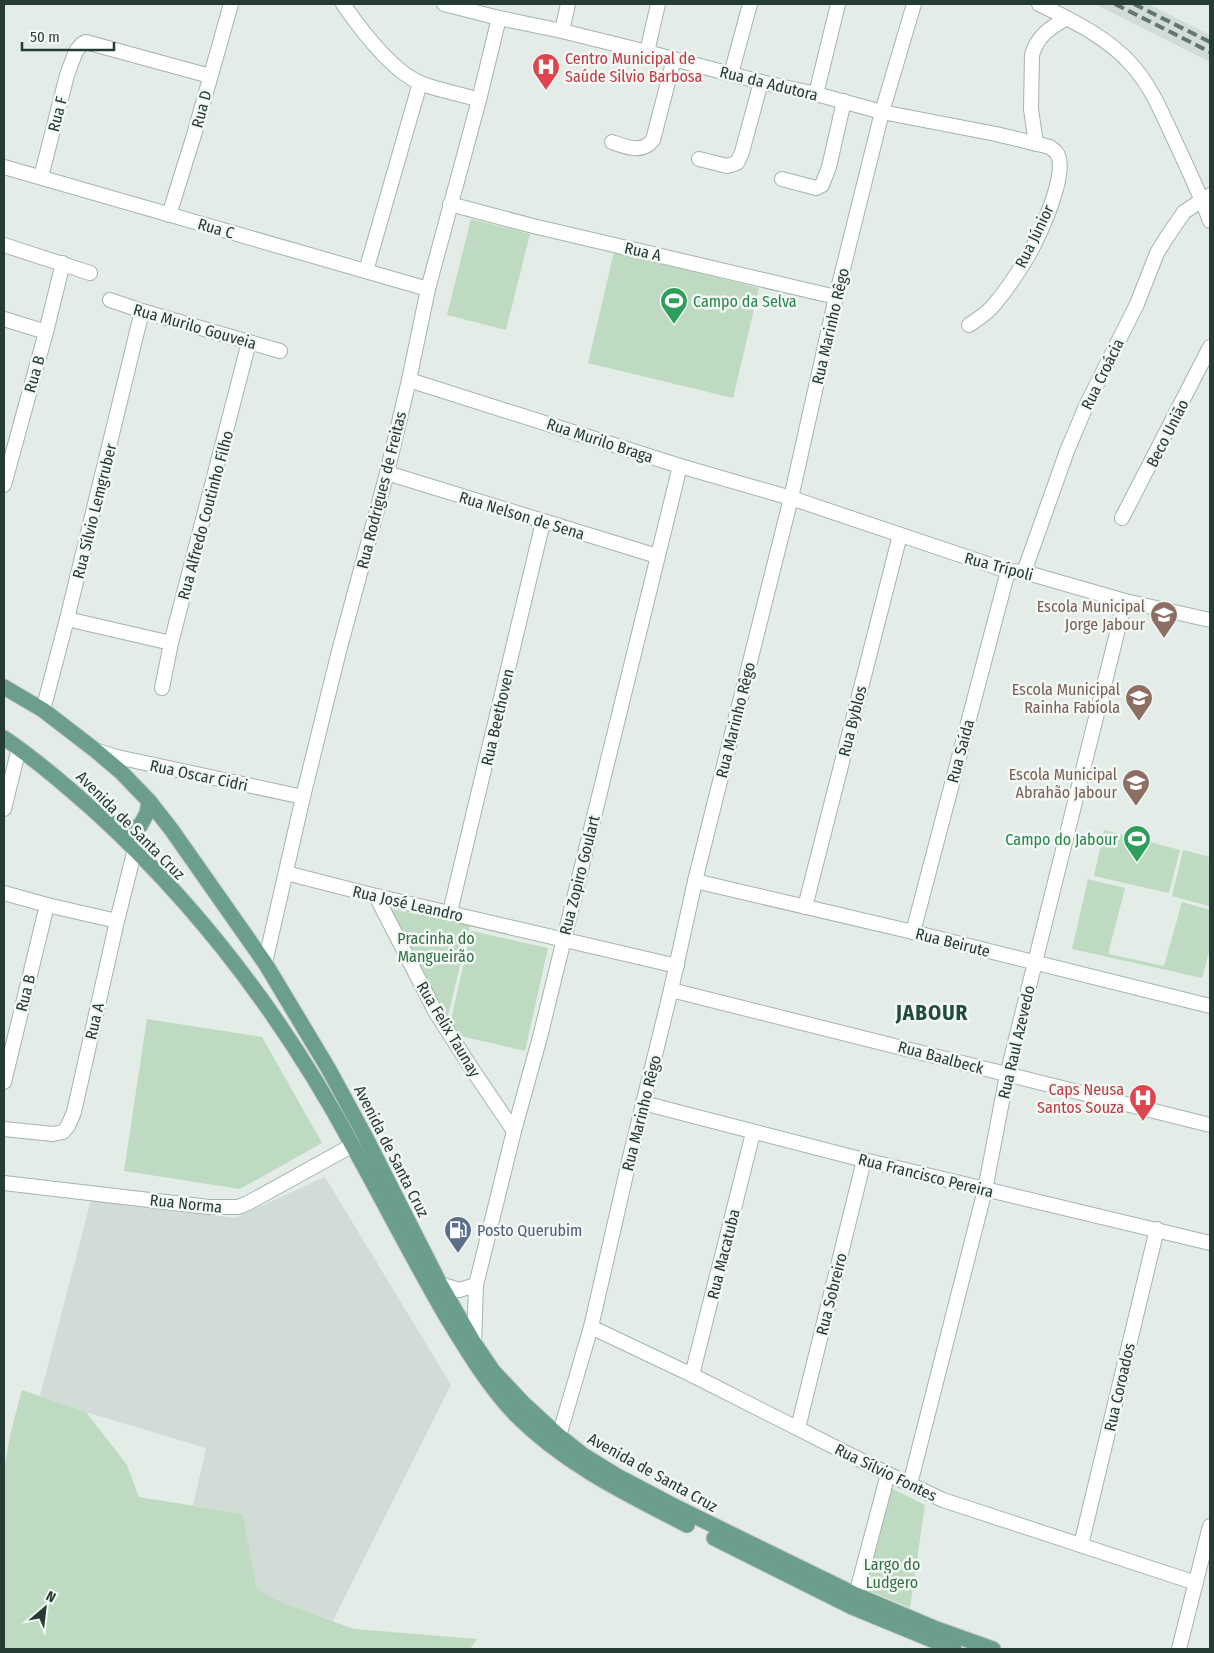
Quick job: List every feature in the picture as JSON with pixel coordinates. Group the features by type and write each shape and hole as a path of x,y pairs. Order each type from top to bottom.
{"main road":[{"name":"Avenida de Santa Cruz","path":"4,687 43,710 95,750 121,772 149,801 171,828 266,963 338,1085 440,1284 474,1343 493,1371 523,1403 583,1455 618,1476 854,1602 993,1649"},
{"name":"Avenida de Santa Cruz","path":"4,738 62,782 135,849 190,910 243,975 311,1072 353,1145 426,1282 465,1348 516,1415 572,1462 621,1492 954,1649"},
{"path":"104,820 121,828 129,829 140,826 147,814 149,801"}],"street":[{"name":"Rua D","path":"169,215 231,4"},
{"path":"343,4 381,52 400,70 420,83 479,100"},
{"name":"Rua da Adutora","path":"444,4 479,8 500,18 562,31 882,112 996,134 1036,144"},
{"path":"562,31 568,4"},
{"path":"647,52 658,4"},
{"path":"731,74 750,4"},
{"path":"816,94 838,4"},
{"name":"Rua Marinho Rêgo","path":"559,1436 591,1327 695,881 791,498 836,296 882,112 914,4"},
{"path":"1039,4 1067,18 1111,46 1131,63 1146,82 1206,198 1210,221"},
{"name":"Rua Rodrigues de Freitas","path":"266,963 303,797 339,652 387,473 428,290 500,18"},
{"path":"1036,144 1031,109 1032,55 1034,48 1047,30 1067,18"},
{"name":"Rua F","path":"41,177 68,74 76,51 82,44 93,44 210,76"},
{"path":"612,142 630,148 641,149 653,140 674,59"},
{"path":"700,159 727,166 737,163 742,152 761,82"},
{"path":"366,271 420,83"},
{"path":"782,179 816,188 822,185 827,172 844,101"},
{"name":"Rua Júnior","path":"969,325 983,317 1004,292 1028,256 1050,208 1056,190 1060,163 1056,152 1050,147 1036,144"},
{"name":"Rua C","path":"4,167 428,290"},
{"name":"Rua Croácia","path":"1024,572 1067,451 1086,406 1137,304 1157,253 1184,212 1206,198"},
{"name":"Rua A","path":"450,204 532,226 836,296"},
{"path":"4,245 90,273"},
{"name":"Rua B","path":"4,485 10,437 46,332 62,263"},
{"name":"Rua Murilo Gouveia","path":"110,300 280,351"},
{"name":"Rua Sílvio Lemgruber","path":"43,710 142,311"},
{"path":"4,320 46,332"},
{"name":"Rua Alfredo Coutinho Filho","path":"162,688 171,643 249,342"},
{"name":"Beco União","path":"1122,518 1210,347"},
{"name":"Rua Murilo Braga","path":"409,380 680,466 791,498"},
{"name":"Rua Zopiro Goulart","path":"474,1343 476,1284 514,1131 540,1037 680,466"},
{"name":"Rua Nelson de Sena","path":"387,473 657,556"},
{"name":"Rua Trípoli","path":"791,498 1008,571 1024,572 1125,601 1210,620"},
{"name":"Rua Beethoven","path":"450,912 543,522"},
{"name":"Rua Byblos","path":"805,907 900,535"},
{"name":"Rua Saída","path":"913,932 1008,571"},
{"name":"Rua Raul Azevedo","path":"910,1484 985,1190 1007,1075 1125,601"},
{"path":"67,619 171,643"},
{"path":"4,809 19,748"},
{"name":"Rua Oscar Cidri","path":"95,750 117,757 303,797"},
{"name":"Rua A","path":"4,1129 53,1134 63,1132 68,1126 74,1112 135,849"},
{"name":"Rua José Leandro","path":"286,872 376,896 676,966"},
{"name":"Rua Beirute","path":"695,881 1210,1003"},
{"path":"4,893 117,921"},
{"name":"Rua Felix Taunay","path":"376,896 436,1013 514,1131"},
{"name":"Rua B","path":"4,1082 47,905"},
{"name":"Rua Baalbeck","path":"671,990 1210,1125"},
{"name":"Rua Francisco Pereira","path":"643,1103 754,1133 1210,1243"},
{"name":"Rua Macatuba","path":"692,1375 754,1133"},
{"name":"Rua Norma","path":"4,1183 209,1207 238,1207 261,1197 353,1145"},
{"name":"Rua Sobreiro","path":"798,1428 864,1160"},
{"name":"Rua Coroados","path":"1081,1545 1157,1229"},
{"path":"440,1284 459,1290 476,1284"},
{"name":"Rua Sílvio Fontes","path":"591,1327 943,1500 1196,1583"},
{"path":"854,1602 888,1474"},
{"path":"1180,1649 1210,1526"}],"shaded area":[{"path":"1095,4 1148,4 1210,35 1210,62"},
{"path":"325,1177 451,1385 333,1621 281,1602 257,1589 243,1514 193,1506 206,1448 86,1412 40,1396 91,1200 235,1218"}],"green space":[{"path":"471,219 530,234 506,330 447,315"},
{"name":"Campo da Selva","path":"614,252 759,288 733,398 588,363"},
{"name":"Campo do Jabour","path":"1104,830 1180,850 1169,893 1094,876"},
{"path":"1183,850 1210,857 1209,906 1172,896"},
{"path":"1088,879 1125,888 1108,954 1164,966 1182,902 1210,910 1210,948 1202,978 1072,949"},
{"name":"Pracinha do Mangueirão","path":"391,909 470,925 446,1024 394,925"},
{"path":"471,931 548,948 525,1051 448,1033"},
{"path":"147,1019 262,1037 322,1143 240,1189 124,1171"},
{"path":"22,1390 86,1412 127,1465 139,1497 243,1514 257,1589 281,1602 354,1629 477,1639 470,1649 4,1649 4,1471 10,1435"},
{"name":"Largo do Ludgero","path":"887,1486 925,1505 910,1608 864,1589"}],"railway":[{"path":"1115,4 1210,52"},
{"path":"1134,4 1210,42"}],"place":[{"name":"Centro Municipal de Saúde Silvio Barbosa","path":"546,91"},
{"name":"Campo da Selva","path":"674,325"},
{"name":"Escola Municipal Jorge Jabour","path":"1164,639"},
{"name":"Escola Municipal Rainha Fabíola","path":"1139,722"},
{"name":"Escola Municipal Abrahão Jabour","path":"1136,807"},
{"name":"Campo do Jabour","path":"1137,863"},
{"name":"Caps Neusa Santos Souza","path":"1143,1122"},
{"name":"Posto Querubim","path":"458,1254"}],"district":[{"name":"JABOUR","path":"932,1013"}]}
